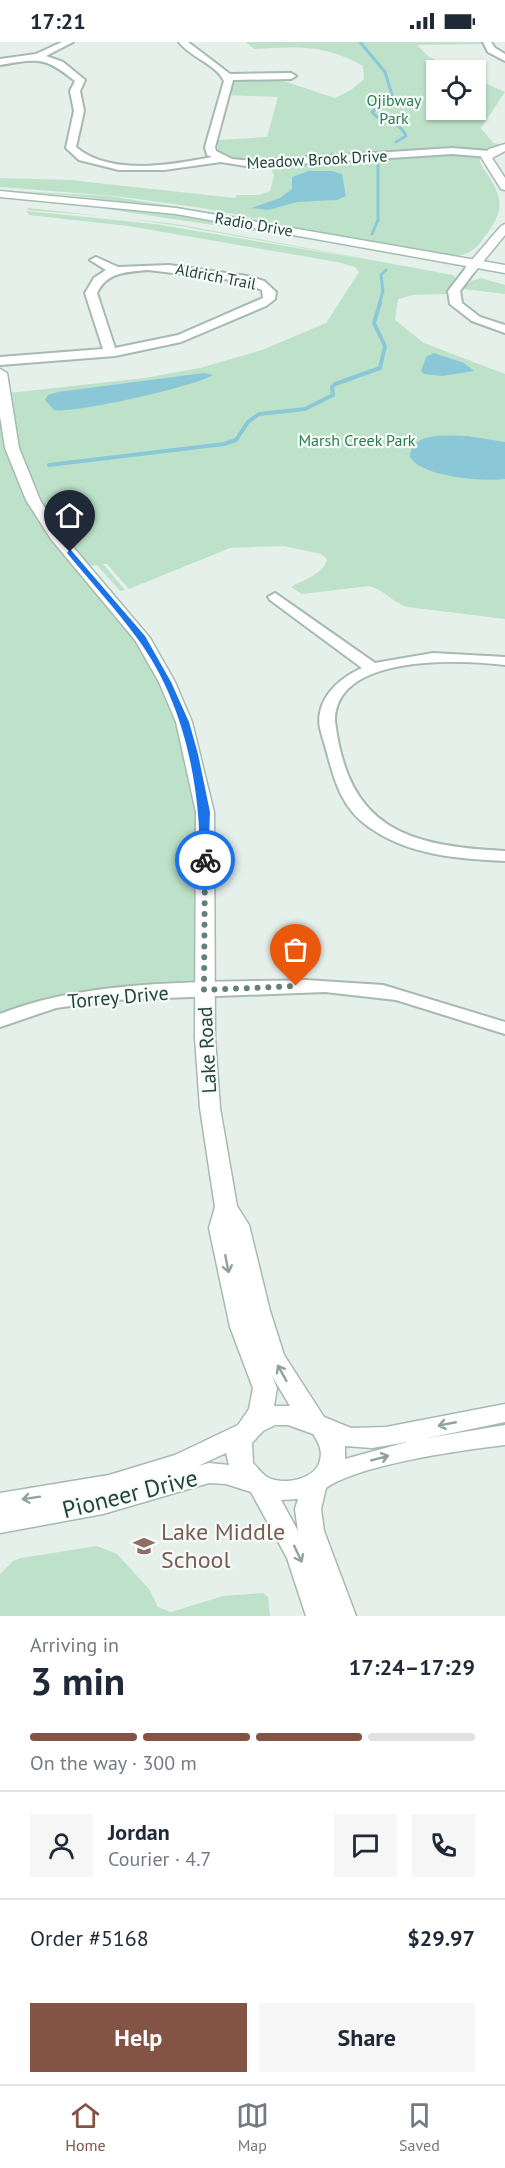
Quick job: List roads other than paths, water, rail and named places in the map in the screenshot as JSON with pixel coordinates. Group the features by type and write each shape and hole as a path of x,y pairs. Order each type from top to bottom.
{"street":[{"path":"0,62 38,56 69,42"},
{"path":"183,42 193,53 219,68 227,77 291,76"},
{"path":"487,42 491,50 505,58"},
{"path":"38,56 60,64 80,80 75,91 79,111 71,148 78,156 100,164 137,166 182,166 220,159"},
{"name":"Meadow Brook Drive","path":"227,77 228,88 210,147 211,153 220,159 252,164 454,150 489,154"},
{"path":"505,147 489,154 487,161 505,187"},
{"name":"Radio Drive","path":"0,194 176,211 472,267 505,278"},
{"name":"Radio Drive","path":"0,204 174,220 472,267 505,269"},
{"path":"505,228 454,291 456,304 476,319 505,328"},
{"path":"96,260 118,272"},
{"name":"Aldrich Trail","path":"0,362 110,352 148,347 184,337 257,306 267,301 271,295 268,290 257,283 179,268 143,267 118,272 96,282 91,293 110,352"},
{"name":"Lake Road","path":"0,373 12,448 17,466 33,500 56,536 142,638 167,682 184,722 205,812 204,990 210,1108 226,1207 238,1225 258,1311 273,1356 295,1395 318,1425"},
{"path":"275,597 373,669"},
{"path":"505,662 438,657 373,669 342,687 328,710 327,723 341,780 350,797 363,813 381,827 417,843 466,855 505,856"},
{"name":"Torrey Drive","path":"0,1022 59,1002 97,996 308,985 351,986 404,996 476,1022 505,1029"},
{"name":"Lake Road","path":"226,1207 220,1228 231,1287 242,1327 265,1388 261,1410 248,1429"},
{"path":"505,1413 366,1439 350,1438 296,1415 277,1415 248,1429 238,1451 240,1461 250,1478 282,1491 293,1491 320,1480 432,1445 505,1435"},
{"path":"318,1425 333,1446 334,1457 320,1480 308,1509 309,1525 343,1616"},
{"name":"Pioneer Drive","path":"0,1503 82,1490 144,1476 202,1454 248,1429"},
{"name":"Pioneer Drive","path":"0,1522 103,1504 209,1473 226,1474 260,1484"},
{"path":"260,1484 299,1556 320,1616"}],"water":[{"path":"308,171 332,171 342,174 346,196 337,200 297,202 268,210 251,208 280,198 292,189 292,177"},
{"path":"434,353 464,363 474,371 442,376 424,374 421,371 426,357"},
{"path":"204,373 213,375 161,392 85,408 54,410 45,400 48,395 58,392"},
{"path":"468,436 505,442 505,479 469,479 439,474 416,464 410,457 412,448 424,438"}],"waterway":[{"path":"360,42 385,72 392,95 372,112 403,131 406,136 396,142"},
{"path":"372,234 378,220 378,165"},
{"path":"379,305 383,291 381,275 386,270"},
{"path":"49,465 224,444 236,440 248,422 259,414 305,409 333,395 332,387 335,384 380,368 385,346 374,323 380,303"}],"place":[{"name":"Lake Middle School","path":"144,1546"}],"park label":[{"name":"Ojibway Park","path":"394,109"},
{"name":"Marsh Creek Park","path":"357,440"}]}
